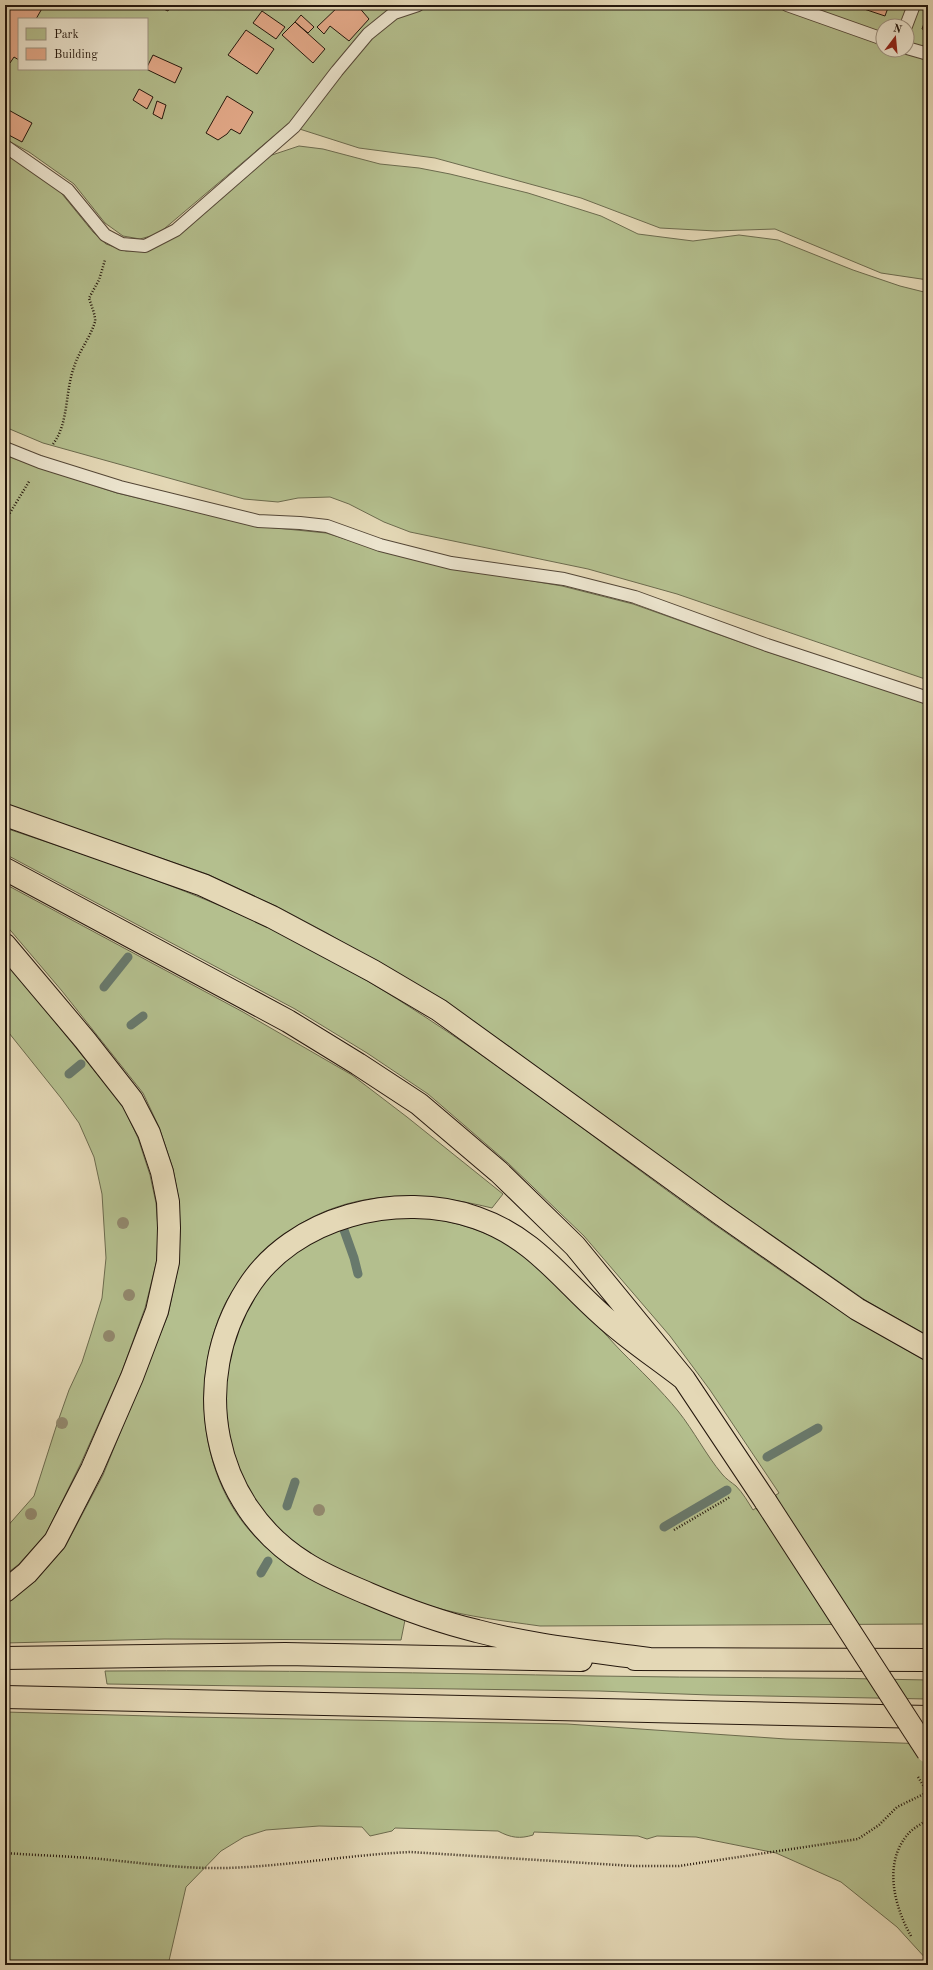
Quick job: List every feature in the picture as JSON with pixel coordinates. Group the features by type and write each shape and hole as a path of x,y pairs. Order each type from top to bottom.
{"highway":[{"path":"5,815 203,885 272,917 373,971 445,1015 721,1214 857,1309 928,1349"},
{"path":"5,869 288,1021 419,1104 499,1172 574,1246 684,1379 766,1502 928,1752"},
{"path":"5,945 85,1040 132,1100 149,1133 162,1172 168,1202 169,1228 168,1262 157,1311 132,1377 92,1469 56,1540 27,1573 5,1591"},
{"path":"649,1659 534,1642 479,1632 431,1618 389,1602 343,1583 303,1562 271,1536 246,1508 231,1480 224,1463 218,1439 215,1388 218,1361 225,1332 236,1307 248,1286 285,1248 334,1220 358,1212 416,1207 442,1209 476,1217 513,1234 532,1247 604,1317 684,1379"},
{"path":"5,1658 285,1654 547,1661 649,1659 928,1660"},
{"path":"5,1697 928,1717"}],"lane":[{"path":"5,146 68,190 105,235 122,244 145,246 176,230 294,127 336,71 368,34 394,13 418,5"},
{"path":"786,5 875,36"},
{"path":"909,18 914,5"},
{"path":"915,50 928,54"},
{"path":"5,448 40,462 120,487 258,521 300,522 328,526 380,544 451,563 564,579 635,597 767,645 928,698"}],"path":[{"path":"5,521 40,462 58,438 73,368 82,347 89,337 95,320 89,298 99,280 105,261 122,244"},
{"path":"674,1530 737,1493"},
{"path":"5,1853 90,1858 165,1866 224,1868 265,1866 410,1852 634,1866 680,1866 858,1839 879,1825 897,1807 928,1792"},
{"path":"911,1936 904,1924 895,1894 893,1872 898,1850 909,1833 928,1819"}],"green space":[{"path":"5,5 928,5 928,280 881,273 775,229 716,231 660,228 581,198 435,158 359,148 287,125 158,234 140,239 123,236 105,223 74,184 29,152 5,139"},
{"path":"299,146 323,149 380,164 419,168 450,174 528,193 601,216 638,234 693,241 739,235 778,240 853,270 900,286 928,293 928,680 677,594 588,569 410,532 384,522 349,504 330,497 298,498 278,502 244,499 43,443 5,427 5,153 58,189 93,232 106,244 126,251 149,250 269,156"},
{"path":"5,455 117,493 256,526 326,533 377,549 449,567 562,586 633,604 765,651 928,704 928,1336 865,1300 595,1112 510,1047 443,1002 327,933 280,908 207,874 5,804"},
{"path":"5,828 126,869 205,899 282,934 372,984 423,1015 473,1049 666,1190 801,1285 881,1336 928,1362 928,1624 540,1626 460,1613 415,1601 372,1585 330,1565 292,1540 266,1515 249,1490 242,1476 232,1446 229,1431 225,1397 226,1373 236,1335 245,1312 257,1291 271,1274 288,1258 307,1245 328,1234 373,1220 418,1218 459,1224 498,1239 515,1249 531,1261 563,1290 665,1395 684,1419 716,1467 739,1489 753,1510 779,1493 710,1390 670,1336 584,1236 508,1163 428,1094 367,1053 295,1009 5,854"},
{"path":"5,884 243,1012 352,1075 503,1194 492,1208 443,1199 394,1196 346,1204 323,1212 290,1231 269,1249 248,1271 225,1304 213,1334 206,1366 204,1399 206,1433 214,1465 226,1495 243,1523 266,1547 280,1559 296,1569 332,1588 405,1620 401,1640 164,1639 5,1643 5,1604 34,1582 65,1547 103,1475 168,1315 179,1263 180,1228 179,1200 173,1169 159,1127 143,1093 62,991 5,924"},
{"path":"5,960 123,1106 138,1138 150,1175 156,1203 158,1229 157,1260 145,1308 122,1371 81,1463 46,1534 19,1564 5,1575 5,1529 34,1496 69,1390 82,1362 102,1298 106,1258 102,1194 94,1157 79,1123 5,1028"},
{"path":"105,1671 351,1672 928,1680 928,1699 710,1695 599,1691 107,1684"},
{"path":"5,1712 567,1724 786,1739 928,1744 928,1961 897,1927 841,1882 776,1853 696,1837 657,1836 647,1839 638,1836 534,1832 533,1835 520,1837 507,1835 498,1831 395,1828 392,1831 370,1836 362,1827 319,1826 266,1830 244,1837 221,1851 186,1887 168,1965 5,1965"}],"building":[{"path":"9,5 44,5 37,18 18,18 18,59 14,57 10,63 5,59 5,11"},
{"path":"155,5 171,5 168,11"},
{"path":"340,5 357,5 369,19 349,41 330,26 324,34 317,27"},
{"path":"859,5 889,5 885,16 858,7"},
{"path":"262,11 285,27 276,39 253,23"},
{"path":"928,12 928,31 922,29"},
{"path":"301,15 314,27 308,33 295,22"},
{"path":"295,22 325,49 313,63 282,35"},
{"path":"246,30 274,49 257,74 228,55"},
{"path":"153,55 182,68 175,83 148,70 148,65"},
{"path":"139,89 153,97 147,109 133,100"},
{"path":"227,96 253,112 240,134 231,129 227,134 218,140 206,133"},
{"path":"157,101 166,105 162,119 153,114"},
{"path":"5,108 32,123 22,142 5,133"}],"waterway":[{"path":"104,987 128,957"},
{"path":"131,1025 143,1016"},
{"path":"69,1074 81,1064"},
{"path":"344,1230 358,1274"},
{"path":"767,1457 818,1428"},
{"path":"287,1506 295,1482"},
{"path":"664,1527 727,1490"},
{"path":"261,1573 268,1561"}]}
